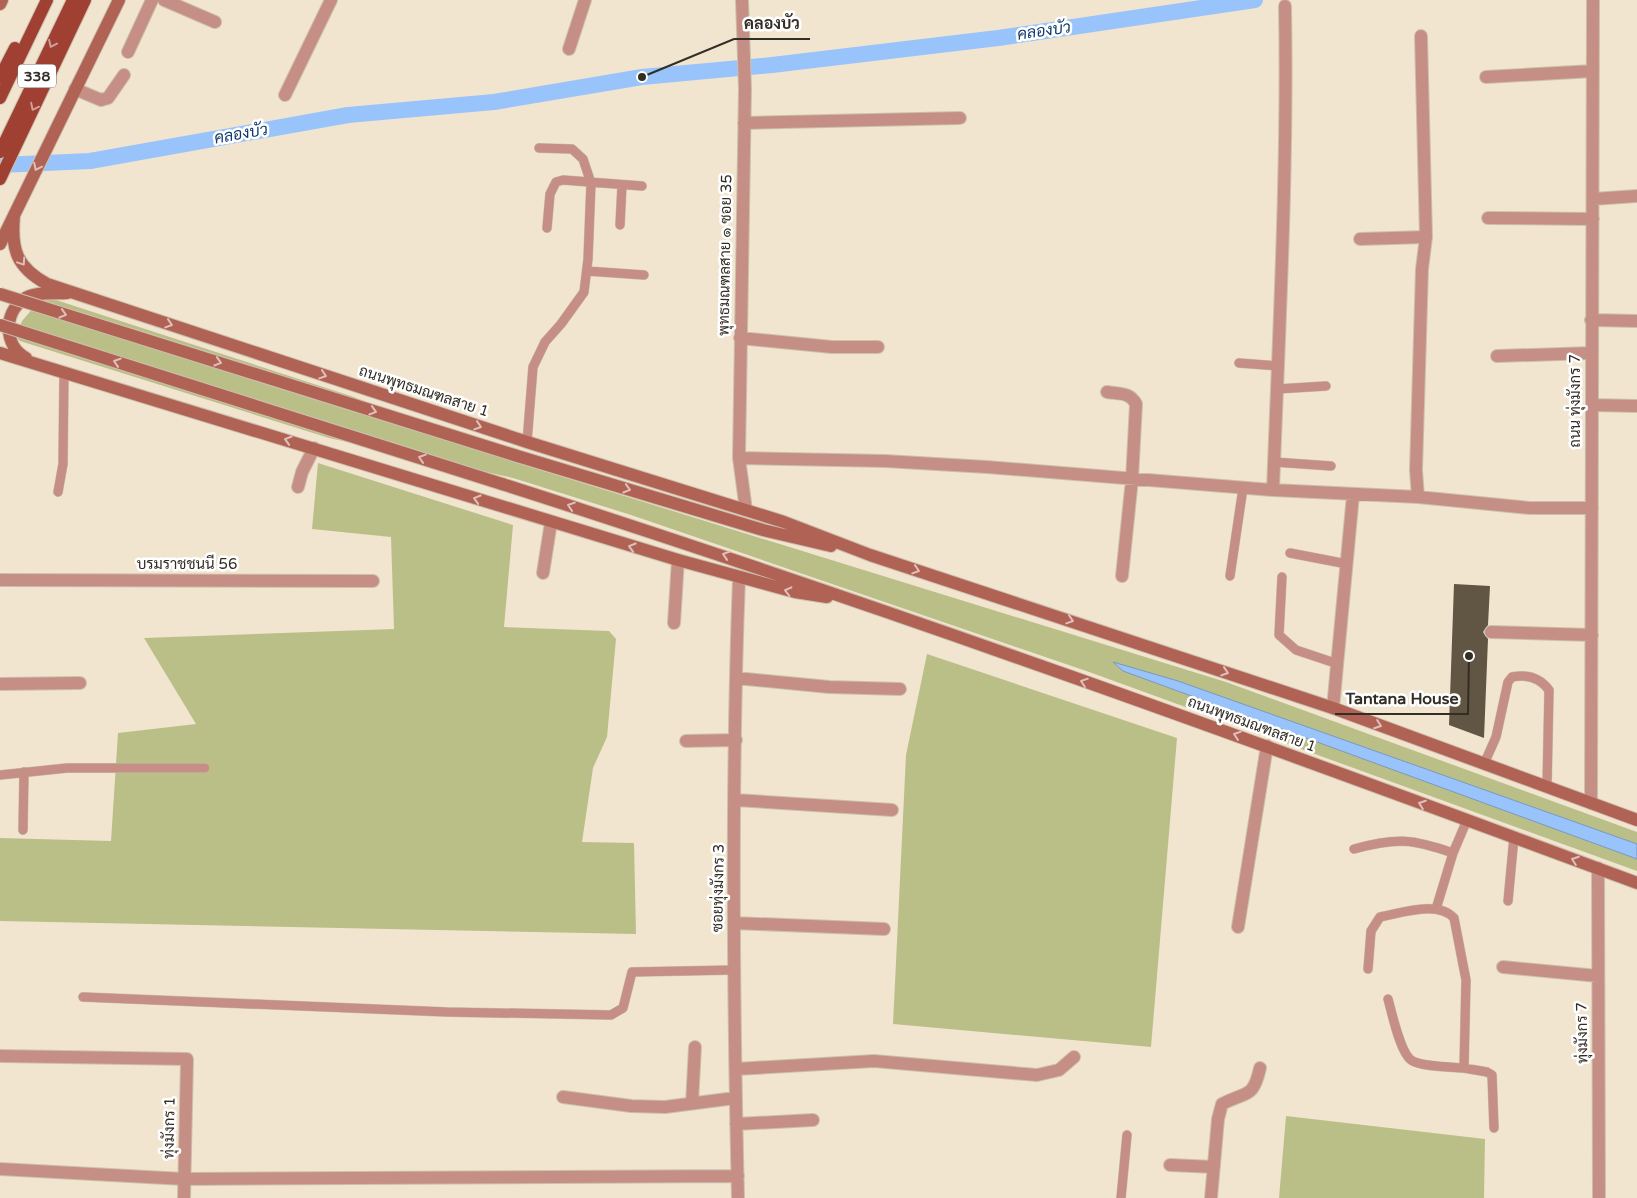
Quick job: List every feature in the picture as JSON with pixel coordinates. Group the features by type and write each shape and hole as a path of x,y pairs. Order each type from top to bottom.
{"main road":[{"path":"0,4 2,0"},
{"name":"338","path":"0,77 38,0"},
{"name":"338","path":"0,98 47,0"},
{"name":"338","path":"0,178 6,152 73,0"},
{"name":"338","path":"6,152 85,0"},
{"name":"338","path":"0,244 119,0"},
{"name":"ถนนพุทธมณฑลสาย 1","path":"14,216 12,238 14,249 23,265 35,277 73,293 527,442 746,510 817,534 870,555 1333,708 1637,820"},
{"path":"47,367 23,357 12,346 8,325 14,310 25,298 40,294 73,293"},
{"name":"ถนนพุทธมณฑลสาย 1","path":"0,294 514,455 763,530 870,555"},
{"name":"ถนนพุทธมณฑลสาย 1","path":"0,325 740,560 1267,746 1637,883"},
{"name":"ถนนพุทธมณฑลสาย 1","path":"0,353 739,578 795,592 854,601"}],"street":[{"path":"128,52 152,0"},
{"path":"164,0 215,22"},
{"path":"285,95 330,0"},
{"path":"568,49 585,0"},
{"name":"พุทธมณฑลสาย ๑ ซอย 35","path":"742,0 746,89 739,458 746,510"},
{"name":"ถนน ทุ่งมังกร 7","path":"1590,803 1593,0"},
{"path":"1273,490 1286,197 1286,6"},
{"path":"1418,497 1416,470 1422,269 1426,237 1421,36"},
{"path":"1486,77 1593,71"},
{"path":"75,89 101,100 108,98 124,75"},
{"path":"744,124 960,118"},
{"path":"1593,199 1637,196"},
{"path":"1488,218 1593,219"},
{"path":"1360,239 1426,237"},
{"path":"1592,320 1637,321"},
{"path":"740,338 832,347 878,347"},
{"path":"1497,356 1591,353"},
{"path":"1107,392 1128,395 1133,398 1136,404 1132,479 1122,576"},
{"path":"1592,405 1637,406"},
{"path":"298,487 302,472 314,448"},
{"path":"739,458 885,461 1353,496 1418,497 1530,508 1592,508"},
{"path":"1333,708 1353,496"},
{"path":"543,573 551,522"},
{"path":"674,624 678,560"},
{"name":"ซอยทุ่งมังกร 3","path":"738,1198 733,970 739,578"},
{"name":"บรมราชชนนี 56","path":"0,580 373,581"},
{"path":"1491,632 1592,635"},
{"path":"736,678 829,687 900,689"},
{"path":"0,684 80,683"},
{"path":"686,741 736,740"},
{"path":"1238,927 1267,746"},
{"path":"736,800 892,810"},
{"name":"ทุ่งมังกร 7","path":"1598,868 1599,1198"},
{"path":"734,922 884,929"},
{"path":"1503,967 1598,976"},
{"path":"692,1103 694,1047"},
{"name":"ทุ่งมังกร 1","path":"0,1056 186,1059 184,1198"},
{"path":"736,1069 874,1061 1037,1075 1058,1070 1074,1056"},
{"path":"1211,1198 1218,1119 1222,1104 1251,1091 1256,1086 1260,1068"},
{"path":"563,1097 638,1107 665,1107 736,1098"},
{"path":"736,1124 813,1120"},
{"path":"1170,1165 1214,1167"},
{"path":"0,1169 184,1179 738,1176"}],"lane":[{"path":"527,442 533,367 545,342 584,292 587,271 591,184 583,159 572,148 538,148"},
{"path":"547,228 550,194 556,182 563,180 591,184 642,186"},
{"path":"620,225 622,185"},
{"path":"587,271 644,274"},
{"path":"1239,363 1278,366"},
{"path":"58,492 63,464 64,372"},
{"path":"1277,389 1326,386"},
{"path":"1274,462 1331,466"},
{"path":"1230,576 1243,488"},
{"path":"1290,553 1348,564"},
{"path":"1282,577 1279,635 1296,650 1336,663"},
{"path":"1484,764 1496,737 1508,682 1512,678 1519,676 1537,679 1549,690 1547,787"},
{"path":"0,775 67,768 205,768"},
{"path":"23,830 24,772"},
{"path":"1436,908 1453,853 1467,820"},
{"path":"1508,901 1514,837"},
{"path":"1354,849 1382,841 1400,840 1430,845 1453,853"},
{"path":"1368,970 1371,931 1380,917 1436,908 1448,911 1454,918 1460,942 1467,996 1464,1068"},
{"path":"83,997 447,1012 611,1015 623,1008 632,972 733,970"},
{"path":"1388,999 1404,1052 1411,1060 1487,1072 1492,1076 1494,1128"},
{"path":"1121,1198 1126,1135"}],"green space":[{"path":"40,300 56,300 354,397 521,464 1226,682 1637,832 1637,844 1178,681 1114,663 1123,671 1637,859 1637,871 1092,673 631,515 513,478 329,438 20,341 16,337 22,321"},
{"path":"318,463 513,525 504,627 609,631 616,639 607,737 593,768 582,842 634,843 636,934 0,921 0,838 111,841 118,733 196,724 144,638 394,629 391,537 312,529"},
{"path":"927,654 1177,738 1151,1047 893,1024 906,755"},
{"path":"1286,1116 1485,1139 1484,1198 1279,1198"}],"water":[{"path":"1113,662 1178,681 1637,844 1637,859 1123,671"}],"building":[{"path":"1454,584 1490,586 1488,625 1483,632 1488,639 1484,738 1449,725"}],"waterway":[{"name":"คลองบัว","path":"0,165 90,161 348,115 494,102 642,77 772,65 998,38 1255,0"}],"place":[{"name":"คลองบัว","path":"642,77"},
{"name":"Tantana House","path":"1469,656"}]}
